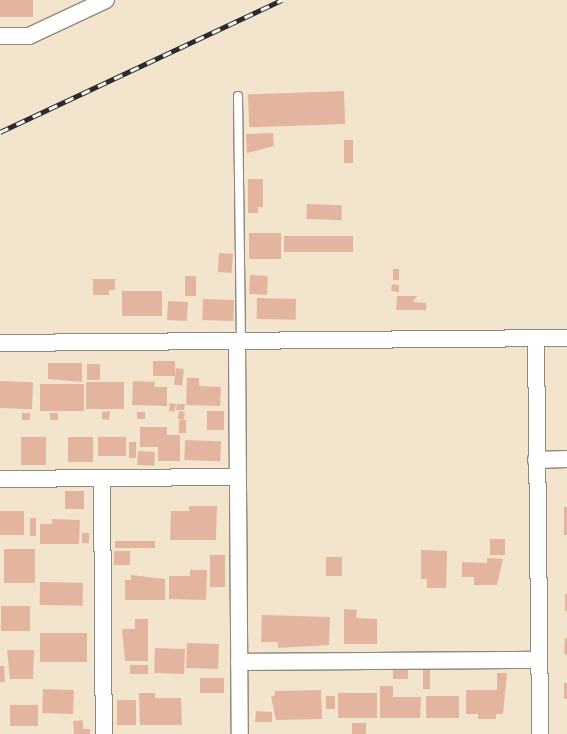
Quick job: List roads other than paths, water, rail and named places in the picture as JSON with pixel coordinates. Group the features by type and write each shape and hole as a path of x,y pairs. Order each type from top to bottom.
{"street":[{"path":"0,36 29,36 98,2"},
{"path":"536,338 536,460 540,734"},
{"path":"0,343 567,338"},
{"path":"239,342 237,477 240,734"},
{"path":"536,460 567,459"},
{"path":"0,479 237,477"},
{"path":"102,478 104,734"},
{"path":"239,662 539,660"}],"lane":[{"path":"238,96 239,342"}],"railway":[{"path":"0,132 282,0"}]}
